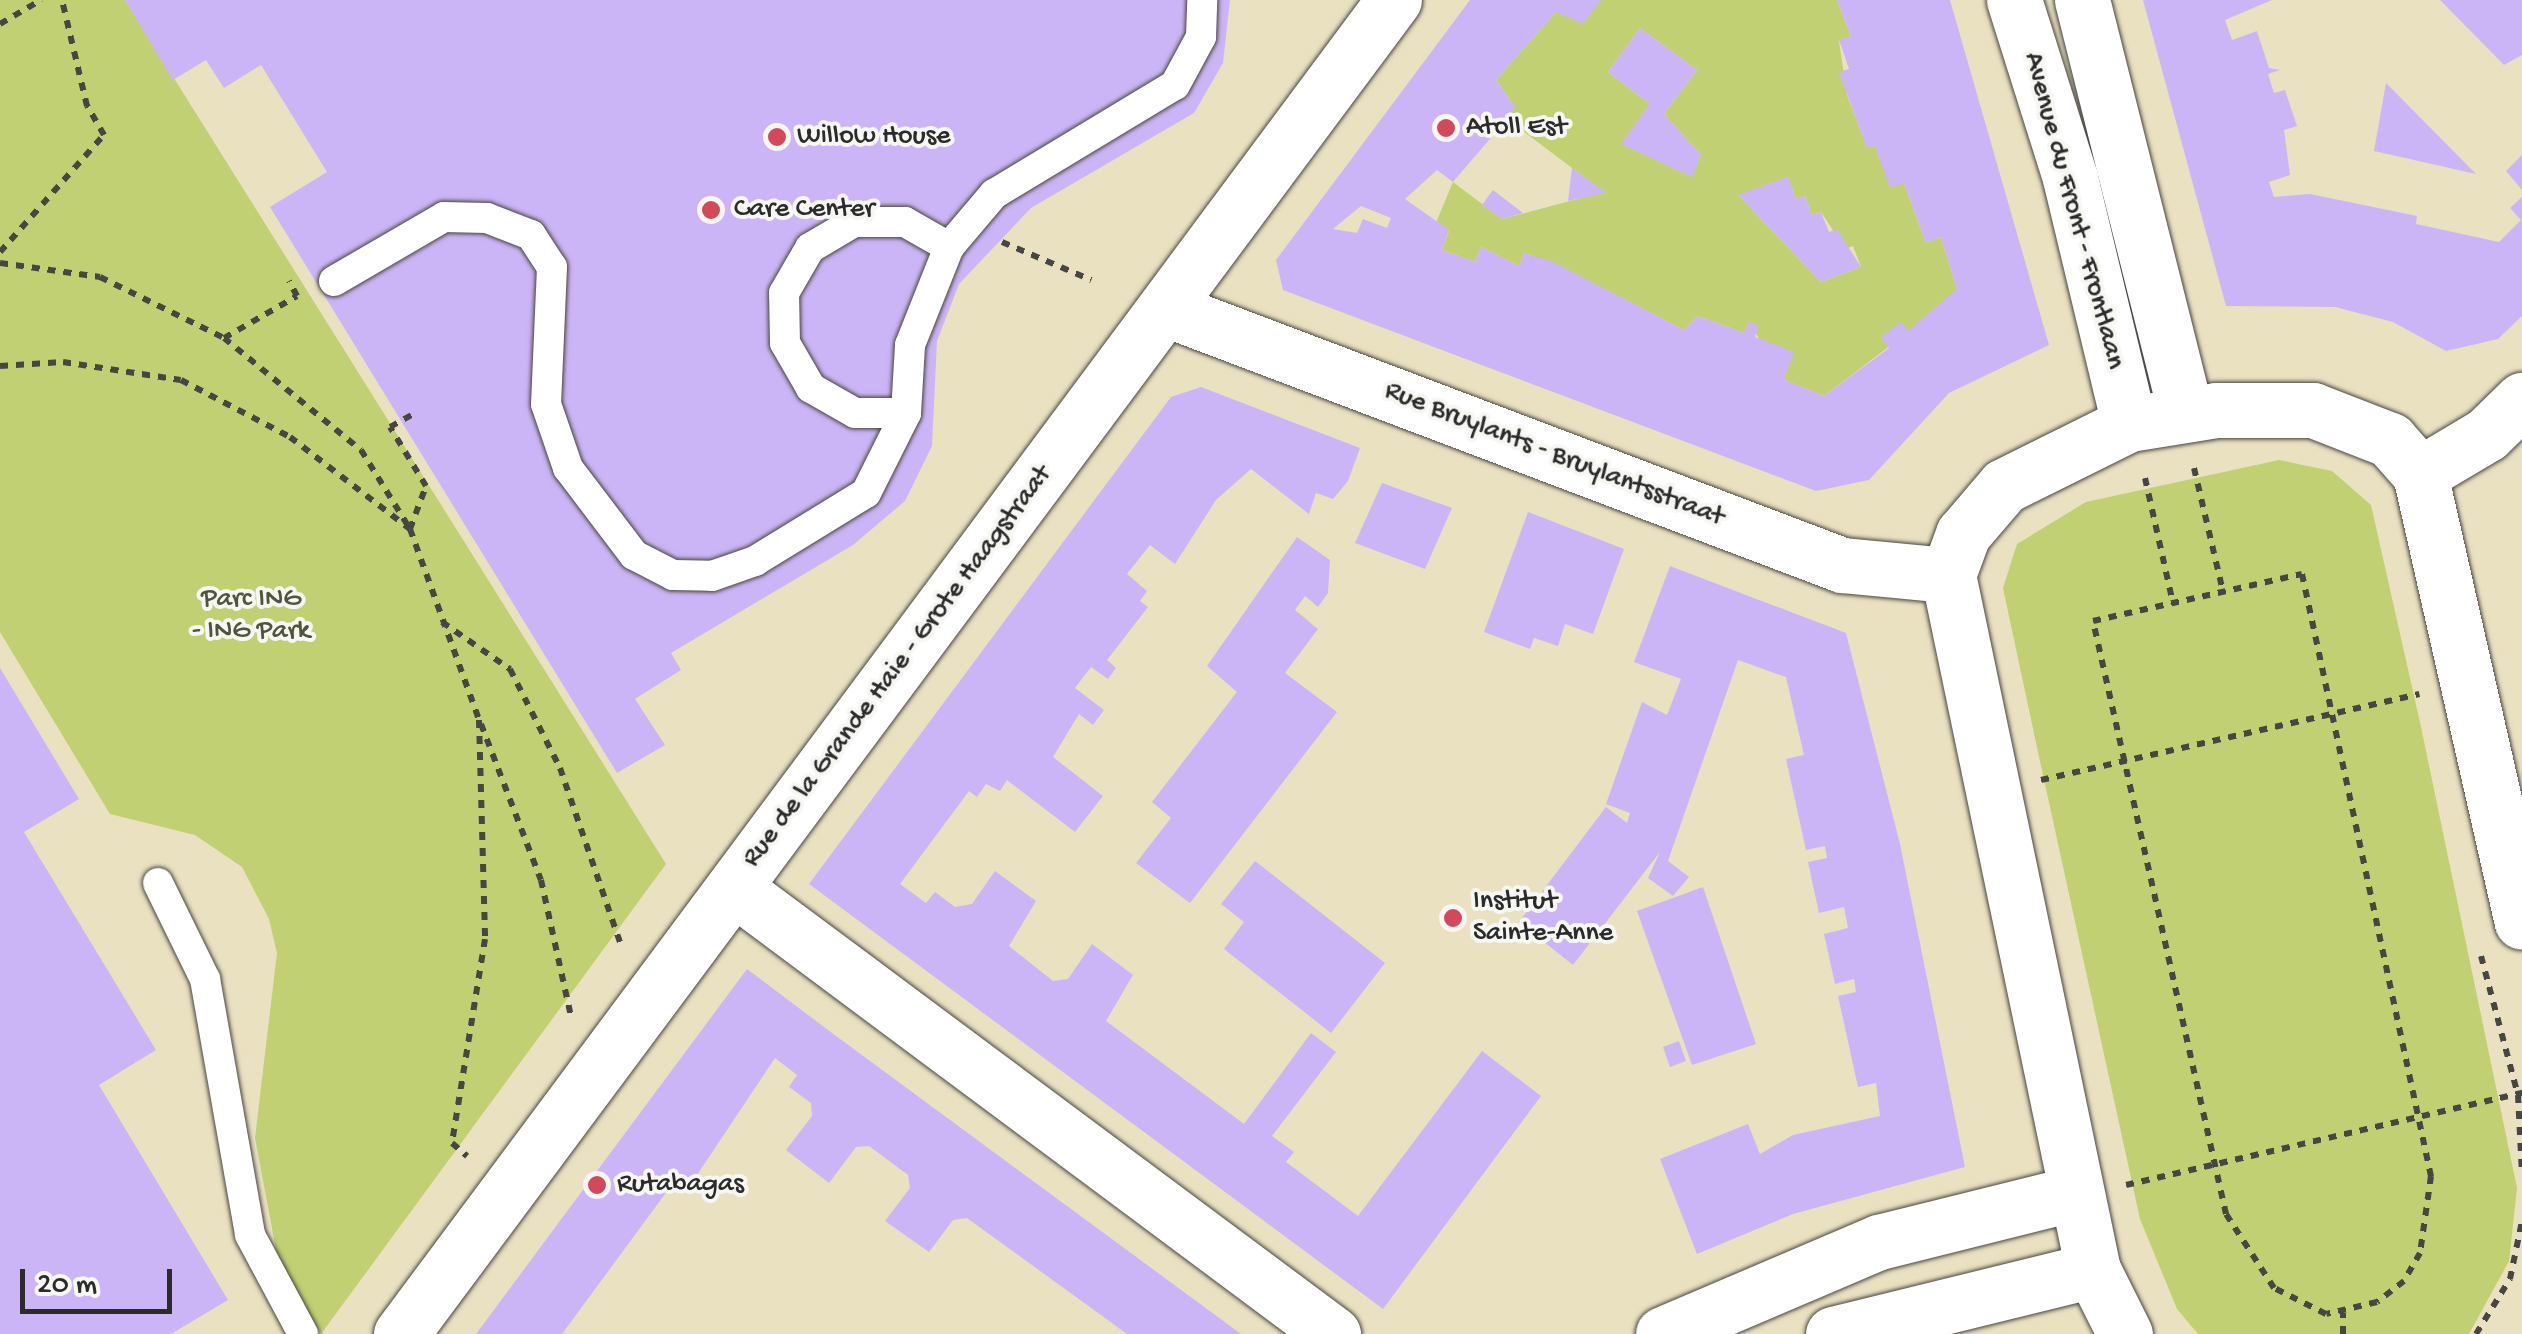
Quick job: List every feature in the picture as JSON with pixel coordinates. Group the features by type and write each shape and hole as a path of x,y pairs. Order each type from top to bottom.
{"street":[{"name":"Rue de la Grande Haie - Grote Haagstraat","path":"401,1334 1394,0"},
{"name":"Avenue du Front - Frontlaan","path":"2014,0 2070,178 2128,424"},
{"path":"2082,0 2186,414"},
{"name":"Rue Bruylants - Bruylantsstraat","path":"1166,308 1842,565 1948,575"},
{"path":"2420,474 2474,444 2522,400"},
{"path":"2124,1334 2093,1270 2097,1190 1948,575 1963,534 2004,486 2128,424 2186,414 2275,407 2338,415 2390,440 2420,474 2499,928"},
{"path":"734,888 1333,1334"},
{"path":"1663,1334 1879,1242 2097,1190"},
{"path":"1833,1334 2093,1270"}],"lane":[{"path":"334,282 444,217 487,218 531,235 552,267 546,404 568,468 634,555 673,575 712,576 755,561 866,493 906,413 910,345 949,248 994,194 1175,85 1201,38 1202,0"},
{"path":"906,413 856,413 811,388 785,344 784,292 810,248 854,222 905,222 949,248"},
{"path":"158,882 205,978 250,1236 302,1334"}],"path":[{"path":"0,24 40,0"},
{"path":"0,252 104,136 88,106 62,0"},
{"path":"1015,251 1091,280"},
{"path":"0,263 100,277 224,338 361,450 410,529 440,622 542,880 571,1018"},
{"path":"224,338 290,299"},
{"path":"0,366 63,362 181,380 290,437 410,529"},
{"path":"410,529 426,486 390,428 417,412"},
{"path":"2178,470 2206,464"},
{"path":"2194,467 2223,592"},
{"path":"2130,482 2162,474"},
{"path":"2146,478 2173,603"},
{"path":"2302,574 2422,1118 2431,1193 2420,1253 2404,1281 2343,1313 2301,1308 2257,1270 2226,1214 2214,1165 2092,622 2173,603 2302,574"},
{"path":"440,622 510,669 560,768 620,942"},
{"path":"2421,674 2429,711"},
{"path":"2030,782 2425,692"},
{"path":"468,1157 452,1143 485,939 480,720"},
{"path":"2499,928 2520,1094 2522,1174"},
{"path":"2097,1190 2520,1094"},
{"path":"2476,1334 2510,1278 2522,1221"},
{"path":"2343,1313 2343,1334"}],"green space":[{"name":"Parc ING - ING Park","path":"0,0 125,0 666,864 321,1334 278,1260 255,1138 277,953 269,919 242,867 195,835 110,814 0,632"},
{"path":"1601,0 1837,0 1851,36 1839,41 1847,95 1867,147 1875,146 1904,183 1926,243 1941,237 1957,289 1949,301 1824,396 1784,380 1749,322 1744,333 1698,316 1684,330 1554,263 1524,253 1519,266 1481,247 1475,262 1442,250 1449,231 1435,225 1453,182 1502,219 1604,192 1507,119 1515,107 1496,80 1556,12","holes":["1640,28 1697,70 1664,114 1701,155 1692,176 1622,144 1650,104 1608,72","1788,177 1796,199 1805,196 1812,215 1821,212 1845,249 1853,246 1861,267 1821,282 1739,196"]},
{"path":"2279,460 2332,471 2371,505 2421,727 2517,1188 2509,1261 2469,1334 2198,1334 2177,1309 2140,1219 2038,752 2003,588 2017,544 2086,502"}],"building":[{"path":"125,0 1230,0 1223,63 1194,113 1031,208 959,284 937,341 932,446 905,501 853,545 671,653 681,670 635,699 665,745 617,773 270,207 327,172 261,65 224,88 206,60 173,80"},
{"path":"1470,0 1601,0 1583,24 1556,12 1496,80 1515,107 1507,119 1453,182 1437,170 1405,199 1449,230 1442,250 1475,262 1481,247 1519,266 1524,253 1553,262 1684,330 1698,316 1744,333 1749,322 1759,326 1755,337 1794,352 1784,380 1824,396 1889,348 1881,337 1901,322 1908,331 1957,289 1941,237 1926,243 1904,183 1890,188 1875,146 1867,148 1839,72 1849,69 1839,40 1851,36 1837,0 1950,0 2049,345 1949,393 1869,480 1816,491 1283,290 1276,260","holes":["1361,206 1391,218 1387,228 1363,219 1357,233 1333,229"]},
{"path":"2143,0 2272,0 2225,20 2232,40 2257,31 2269,68 2280,70 2268,74 2274,93 2285,90 2297,126 2284,130 2290,175 2269,182 2274,197 2310,194 2417,216 2416,224 2499,242 2521,220 2510,208 2522,197 2522,316 2498,339 2446,351 2393,322 2335,307 2226,306"},
{"path":"2440,0 2522,0 2522,55 2504,65"},
{"path":"1640,28 1697,70 1664,114 1701,155 1692,177 1621,144 1650,104 1608,72"},
{"path":"2386,83 2476,174 2374,151"},
{"path":"2522,155 2522,190 2506,171"},
{"path":"1572,168 1606,193 1568,201"},
{"path":"1788,177 1796,199 1805,196 1812,215 1821,212 1829,232 1837,229 1861,267 1821,282 1738,195"},
{"path":"1493,190 1523,213 1502,219 1482,205"},
{"path":"1201,387 1360,448 1348,481 1333,499 1316,493 1309,514 1251,469 1216,500 1175,564 1150,545 1127,574 1147,591 1140,601 1148,607 1107,660 1116,668 1108,679 1091,667 1075,688 1104,710 1093,725 1079,714 1053,757 1103,796 1075,832 1007,780 1000,791 986,784 977,797 969,791 900,884 926,903 935,892 955,907 972,904 995,871 1036,901 1009,946 1053,981 1068,979 1092,944 1133,975 1106,1021 1244,1124 1311,1033 1336,1052 1272,1136 1294,1152 1286,1162 1358,1216 1482,1051 1541,1096 1383,1309 809,884 1171,397"},
{"path":"1382,483 1452,508 1425,569 1355,543"},
{"path":"1528,512 1624,549 1593,634 1565,624 1558,646 1534,638 1530,649 1484,632"},
{"path":"1297,537 1330,560 1328,593 1318,607 1305,596 1295,610 1318,629 1285,673 1337,712 1190,903 1136,863 1171,818 1152,802 1237,692 1207,666"},
{"path":"1670,566 1846,633 1900,844 1965,1167 1793,1214 1697,1254 1660,1159 1748,1124 1760,1154 1793,1135 1880,1116 1876,1083 1858,1087 1838,996 1856,992 1854,979 1835,984 1824,934 1848,928 1844,907 1819,913 1808,862 1827,858 1825,846 1806,850 1786,759 1804,755 1786,677 1738,660 1668,861 1689,877 1673,896 1648,878 1660,852 1573,965 1519,922 1606,807 1627,823 1630,813 1606,804 1642,702 1667,715 1681,679 1634,662"},
{"path":"0,668 79,799 24,832 156,1050 99,1085 228,1300 171,1334 0,1334"},
{"path":"1255,861 1385,963 1331,1033 1224,949 1244,922 1221,904"},
{"path":"1703,887 1756,1044 1692,1065 1637,911"},
{"path":"747,969 1241,1334 1127,1334 967,1218 953,1220 929,1252 885,1221 910,1188 908,1175 869,1146 856,1147 829,1183 786,1150 812,1116 811,1103 789,1087 797,1075 775,1058 691,1184 679,1175 562,1334 476,1334"},
{"path":"1679,1041 1686,1061 1670,1067 1663,1047"}],"place":[{"name":"Atoll Est","path":"1446,128"},
{"name":"Willow House","path":"777,137"},
{"name":"Care Center","path":"711,210"},
{"name":"Institut Sainte-Anne","path":"1453,918"},
{"name":"Rutabagas","path":"597,1185"}]}
